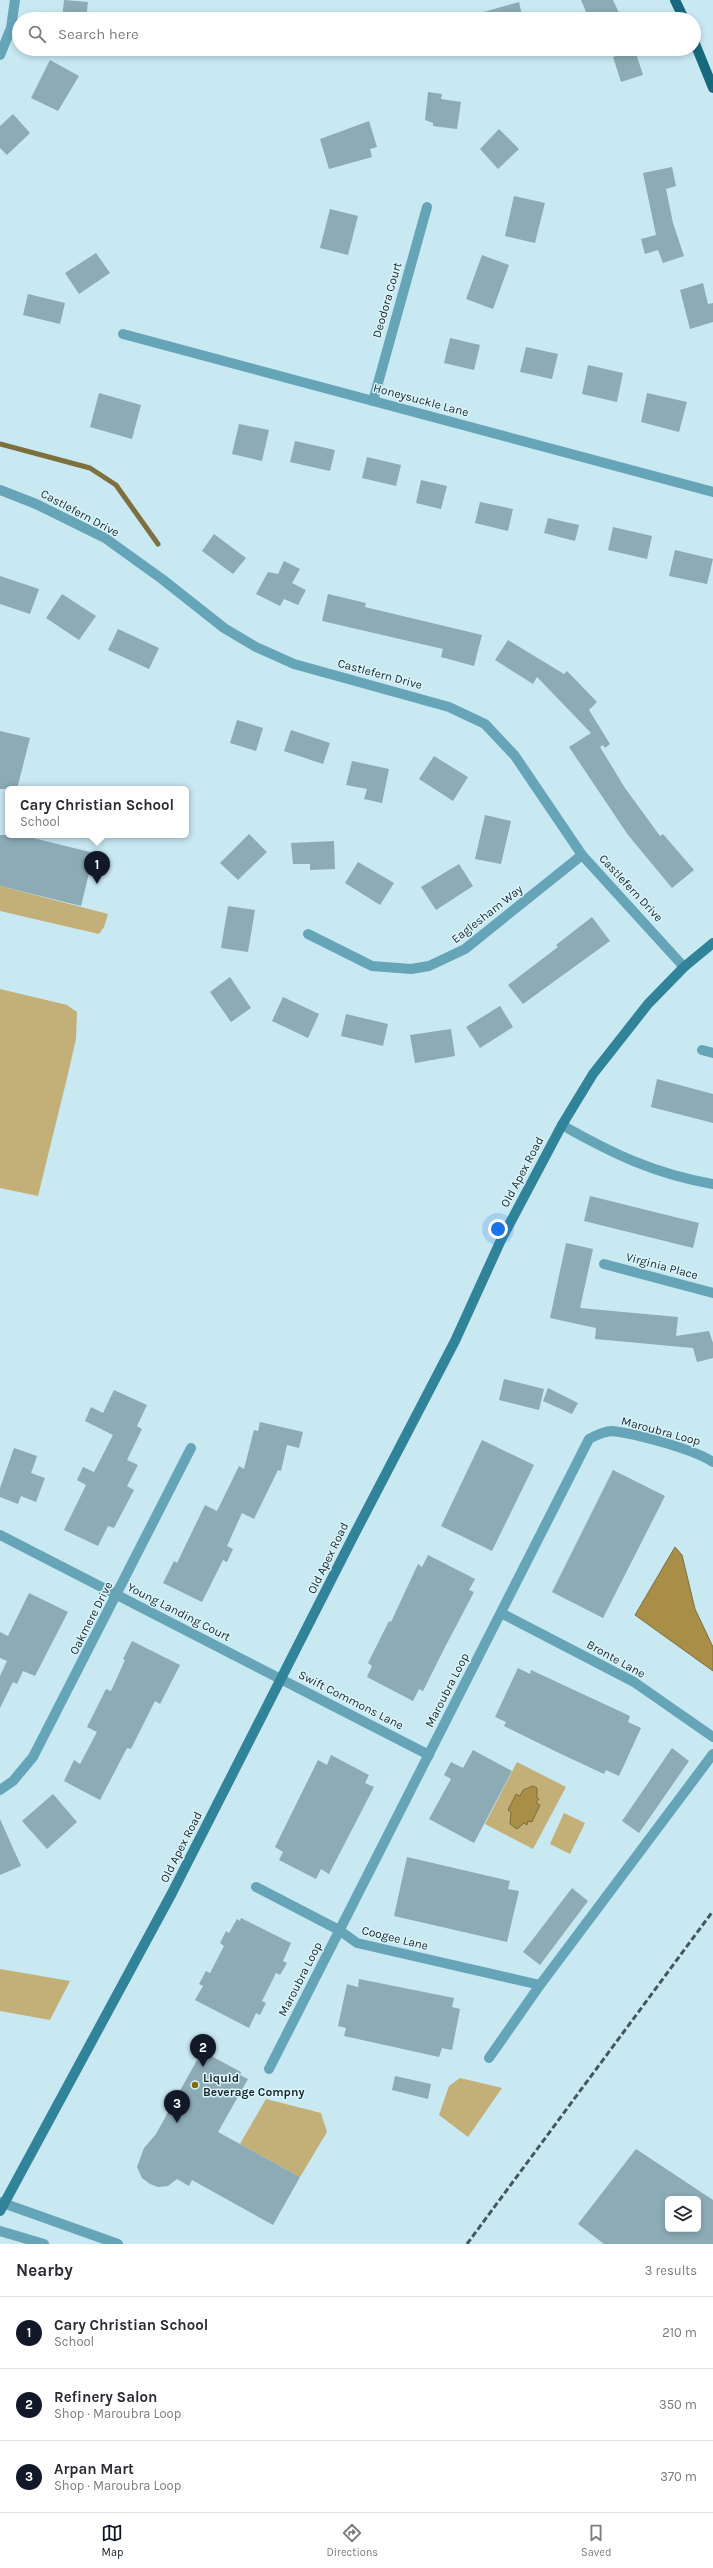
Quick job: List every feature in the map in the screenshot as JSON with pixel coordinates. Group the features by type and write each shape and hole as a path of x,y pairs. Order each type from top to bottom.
{"main road":[{"path":"675,0 681,12"},
{"path":"700,56 713,88"},
{"name":"Old Apex Road","path":"1,2206 114,1997 148,1939 282,1680 354,1534 455,1341 501,1240 562,1125 593,1074 648,1004 684,967 713,943"}],"street":[{"path":"13,12 15,0"},
{"path":"0,55 11,28 12,21"},
{"name":"Deodora Court","path":"373,401 427,207"},
{"name":"Honeysuckle Lane","path":"123,334 713,492"},
{"name":"Castlefern Drive","path":"0,490 36,504 105,538 162,578 224,628 256,647 294,664 449,707 485,724 515,756 582,855 684,967"},
{"name":"Eaglesham Way","path":"308,934 372,966 411,969 429,966 465,949 582,855"},
{"path":"702,1050 713,1053"},
{"path":"562,1125 636,1164 663,1174 713,1184"},
{"name":"Virginia Place","path":"604,1264 713,1293"},
{"name":"Maroubra Loop","path":"269,2069 589,1439 601,1433 612,1431 666,1444 704,1456 713,1462"},
{"name":"Oakmere Drive","path":"0,1790 13,1781 32,1758 118,1595 191,1448"},
{"name":"Young Landing Court","path":"0,1535 282,1680"},
{"name":"Bronte Lane","path":"501,1613 634,1682 713,1737"},
{"name":"Swift Commons Lane","path":"282,1680 429,1755"},
{"path":"489,2058 540,1985 713,1754"},
{"name":"Coogee Lane","path":"256,1887 339,1930 357,1943 540,1985"},
{"path":"1,2206 118,2244"},
{"path":"0,2231 44,2244"}],"shaded area":[{"path":"0,886 108,914 104,927 99,934 0,911"},
{"path":"0,989 67,1005 77,1012 76,1039 38,1196 0,1188"},
{"path":"675,1547 682,1555 695,1609 713,1647 713,1671 635,1615"},
{"path":"517,1762 566,1787 533,1849 485,1824"},
{"path":"533,1786 537,1788 537,1798 539,1799 536,1803 540,1805 532,1822 528,1821 527,1825 524,1823 517,1829 510,1824 511,1812 508,1810 516,1794 520,1796 523,1790"},
{"path":"564,1813 585,1823 570,1854 550,1844"},
{"path":"0,1969 70,1981 50,2020 0,2011"},
{"path":"460,2078 502,2088 468,2137 439,2115 449,2086"},
{"path":"266,2099 321,2113 327,2132 300,2177 240,2144"}],"building":[{"path":"64,0 88,2 87,12 63,12"},
{"path":"581,0 613,0 619,12 586,12"},
{"path":"519,2 521,12 484,12"},
{"path":"637,56 643,75 621,82 613,57"},
{"path":"50,60 79,76 58,111 31,98"},
{"path":"428,92 442,94 441,99 461,102 457,129 433,126 433,123 425,120"},
{"path":"13,114 30,133 7,155 0,148 0,126"},
{"path":"369,121 377,147 370,149 372,157 329,169 320,139"},
{"path":"499,129 519,149 498,169 480,149"},
{"path":"672,167 676,186 666,189 673,223 684,256 663,263 658,250 645,254 641,239 656,235 643,173"},
{"path":"514,196 545,203 535,243 505,236"},
{"path":"330,209 358,216 348,255 320,248"},
{"path":"96,253 110,273 79,294 65,273"},
{"path":"482,255 509,265 493,309 466,299"},
{"path":"703,283 708,304 713,303 713,322 690,329 680,290"},
{"path":"28,294 65,303 60,324 23,315"},
{"path":"450,338 480,345 474,370 444,363"},
{"path":"526,347 558,354 552,379 520,372"},
{"path":"588,365 623,373 617,402 582,394"},
{"path":"99,393 141,405 132,439 90,427"},
{"path":"647,393 687,402 679,432 641,422"},
{"path":"239,424 269,430 262,461 232,454"},
{"path":"295,441 335,450 330,471 290,462"},
{"path":"367,457 401,465 396,486 362,478"},
{"path":"421,480 447,486 441,509 416,503"},
{"path":"480,502 513,509 508,531 475,523"},
{"path":"548,518 579,525 575,541 544,533"},
{"path":"613,527 652,536 647,559 608,550"},
{"path":"214,534 246,558 233,574 202,551"},
{"path":"675,550 713,559 707,584 669,576"},
{"path":"284,561 300,569 292,583 306,590 298,605 284,599 280,606 256,594 268,572 278,574"},
{"path":"0,576 39,589 30,614 0,604"},
{"path":"62,594 96,616 79,640 46,618"},
{"path":"328,594 366,603 365,607 482,635 474,666 441,657 443,649 322,621"},
{"path":"118,629 159,648 149,669 108,650"},
{"path":"508,640 564,674 567,671 597,702 589,710 610,744 605,748 603,745 600,747 625,788 660,836 663,834 694,870 672,888 628,835 569,747 591,733 537,677 533,684 495,660"},
{"path":"237,720 263,728 256,751 230,743"},
{"path":"291,730 330,743 323,764 284,751"},
{"path":"0,731 30,738 18,786 5,786 5,789 0,789"},
{"path":"434,756 468,777 453,801 419,779"},
{"path":"352,761 389,769 382,803 364,799 367,789 346,785"},
{"path":"485,815 511,821 501,864 475,859"},
{"path":"249,834 267,852 238,880 220,863"},
{"path":"0,835 5,835 5,838 33,838 94,853 81,906 0,886"},
{"path":"334,841 335,869 310,870 310,864 293,864 291,843"},
{"path":"358,862 394,883 380,905 345,883"},
{"path":"459,864 473,886 436,910 421,887"},
{"path":"228,906 255,910 248,952 221,948"},
{"path":"592,917 610,941 523,1004 508,985 558,947 556,945"},
{"path":"230,977 251,1008 231,1022 210,992"},
{"path":"283,997 319,1014 308,1038 272,1021"},
{"path":"500,1006 513,1027 480,1048 466,1027"},
{"path":"346,1014 388,1024 383,1046 341,1036"},
{"path":"451,1029 455,1056 415,1063 410,1035"},
{"path":"657,1079 713,1094 713,1123 651,1107"},
{"path":"590,1196 699,1223 693,1248 584,1221"},
{"path":"566,1243 593,1249 580,1308 678,1317 676,1336 709,1331 713,1343 713,1358 697,1362 693,1348 595,1339 596,1328 550,1318"},
{"path":"504,1379 544,1389 539,1410 499,1400"},
{"path":"548,1388 578,1403 572,1414 543,1401"},
{"path":"114,1390 147,1405 137,1426 142,1429 127,1460 138,1465 127,1486 134,1490 114,1528 108,1526 98,1546 64,1530 86,1485 77,1480 83,1467 94,1472 113,1435 85,1421 91,1407 103,1413"},
{"path":"260,1422 303,1432 299,1448 287,1445 281,1471 278,1470 254,1519 242,1513 227,1546 233,1549 227,1562 223,1560 202,1602 163,1583 174,1561 177,1563 205,1505 217,1511 239,1466 244,1469 254,1430 258,1431"},
{"path":"482,1440 534,1465 492,1551 441,1526"},
{"path":"14,1448 37,1456 31,1473 45,1478 36,1502 21,1496 18,1504 0,1497 0,1488"},
{"path":"613,1470 665,1496 603,1618 552,1592"},
{"path":"428,1555 475,1579 469,1590 474,1592 423,1691 419,1689 413,1701 367,1677 372,1666 368,1663 389,1621 391,1622 418,1564 422,1567"},
{"path":"29,1593 68,1612 35,1676 23,1671 17,1684 13,1682 0,1708 0,1676 7,1661 0,1658 0,1632 8,1636"},
{"path":"132,1641 180,1665 160,1704 155,1701 131,1749 127,1748 100,1800 64,1781 74,1760 80,1764 97,1732 87,1727 106,1689 111,1691 125,1660 123,1659"},
{"path":"518,1668 530,1674 531,1670 630,1716 628,1722 641,1728 619,1776 606,1770 604,1774 561,1754 504,1726 506,1722 495,1717"},
{"path":"672,1748 689,1761 639,1833 622,1821"},
{"path":"473,1750 512,1771 474,1843 429,1819 451,1779 444,1775 451,1762 463,1768"},
{"path":"331,1755 369,1775 365,1783 374,1787 329,1874 321,1869 316,1879 279,1860 283,1852 275,1847 318,1760 327,1765"},
{"path":"53,1794 77,1822 47,1849 22,1821"},
{"path":"0,1819 21,1866 0,1875"},
{"path":"407,1857 510,1881 508,1889 519,1891 507,1942 394,1916"},
{"path":"572,1888 588,1901 540,1965 523,1952"},
{"path":"241,1918 291,1943 283,1961 287,1963 280,1975 276,1973 262,2001 266,2003 260,2015 256,2013 249,2028 195,2000 203,1986 199,1984 206,1971 210,1973 224,1946 220,1943 226,1931 229,1933 237,1919 240,1921"},
{"path":"359,1979 454,1998 452,2007 460,2009 452,2050 442,2048 439,2057 344,2036 346,2028 338,2026 347,1984 358,1987"},
{"path":"202,2051 241,2072 240,2075 248,2079 218,2132 300,2177 273,2225 192,2180 189,2186 177,2179 168,2186 158,2187 150,2184 142,2178 137,2167 144,2148 156,2134"},
{"path":"395,2076 431,2084 428,2099 392,2090"},
{"path":"636,2149 713,2200 713,2244 604,2244 578,2224"}],"waterway":[{"path":"0,444 90,468 116,485 158,544"}],"railway":[{"path":"467,2244 713,1911"}],"place":[{"name":"Cary Christian School","path":"97,884"},
{"name":"Refinery Salon","path":"203,2067"},
{"name":"Liquid Beverage Compny","path":"195,2085"},
{"name":"Arpan Mart","path":"177,2123"}]}
